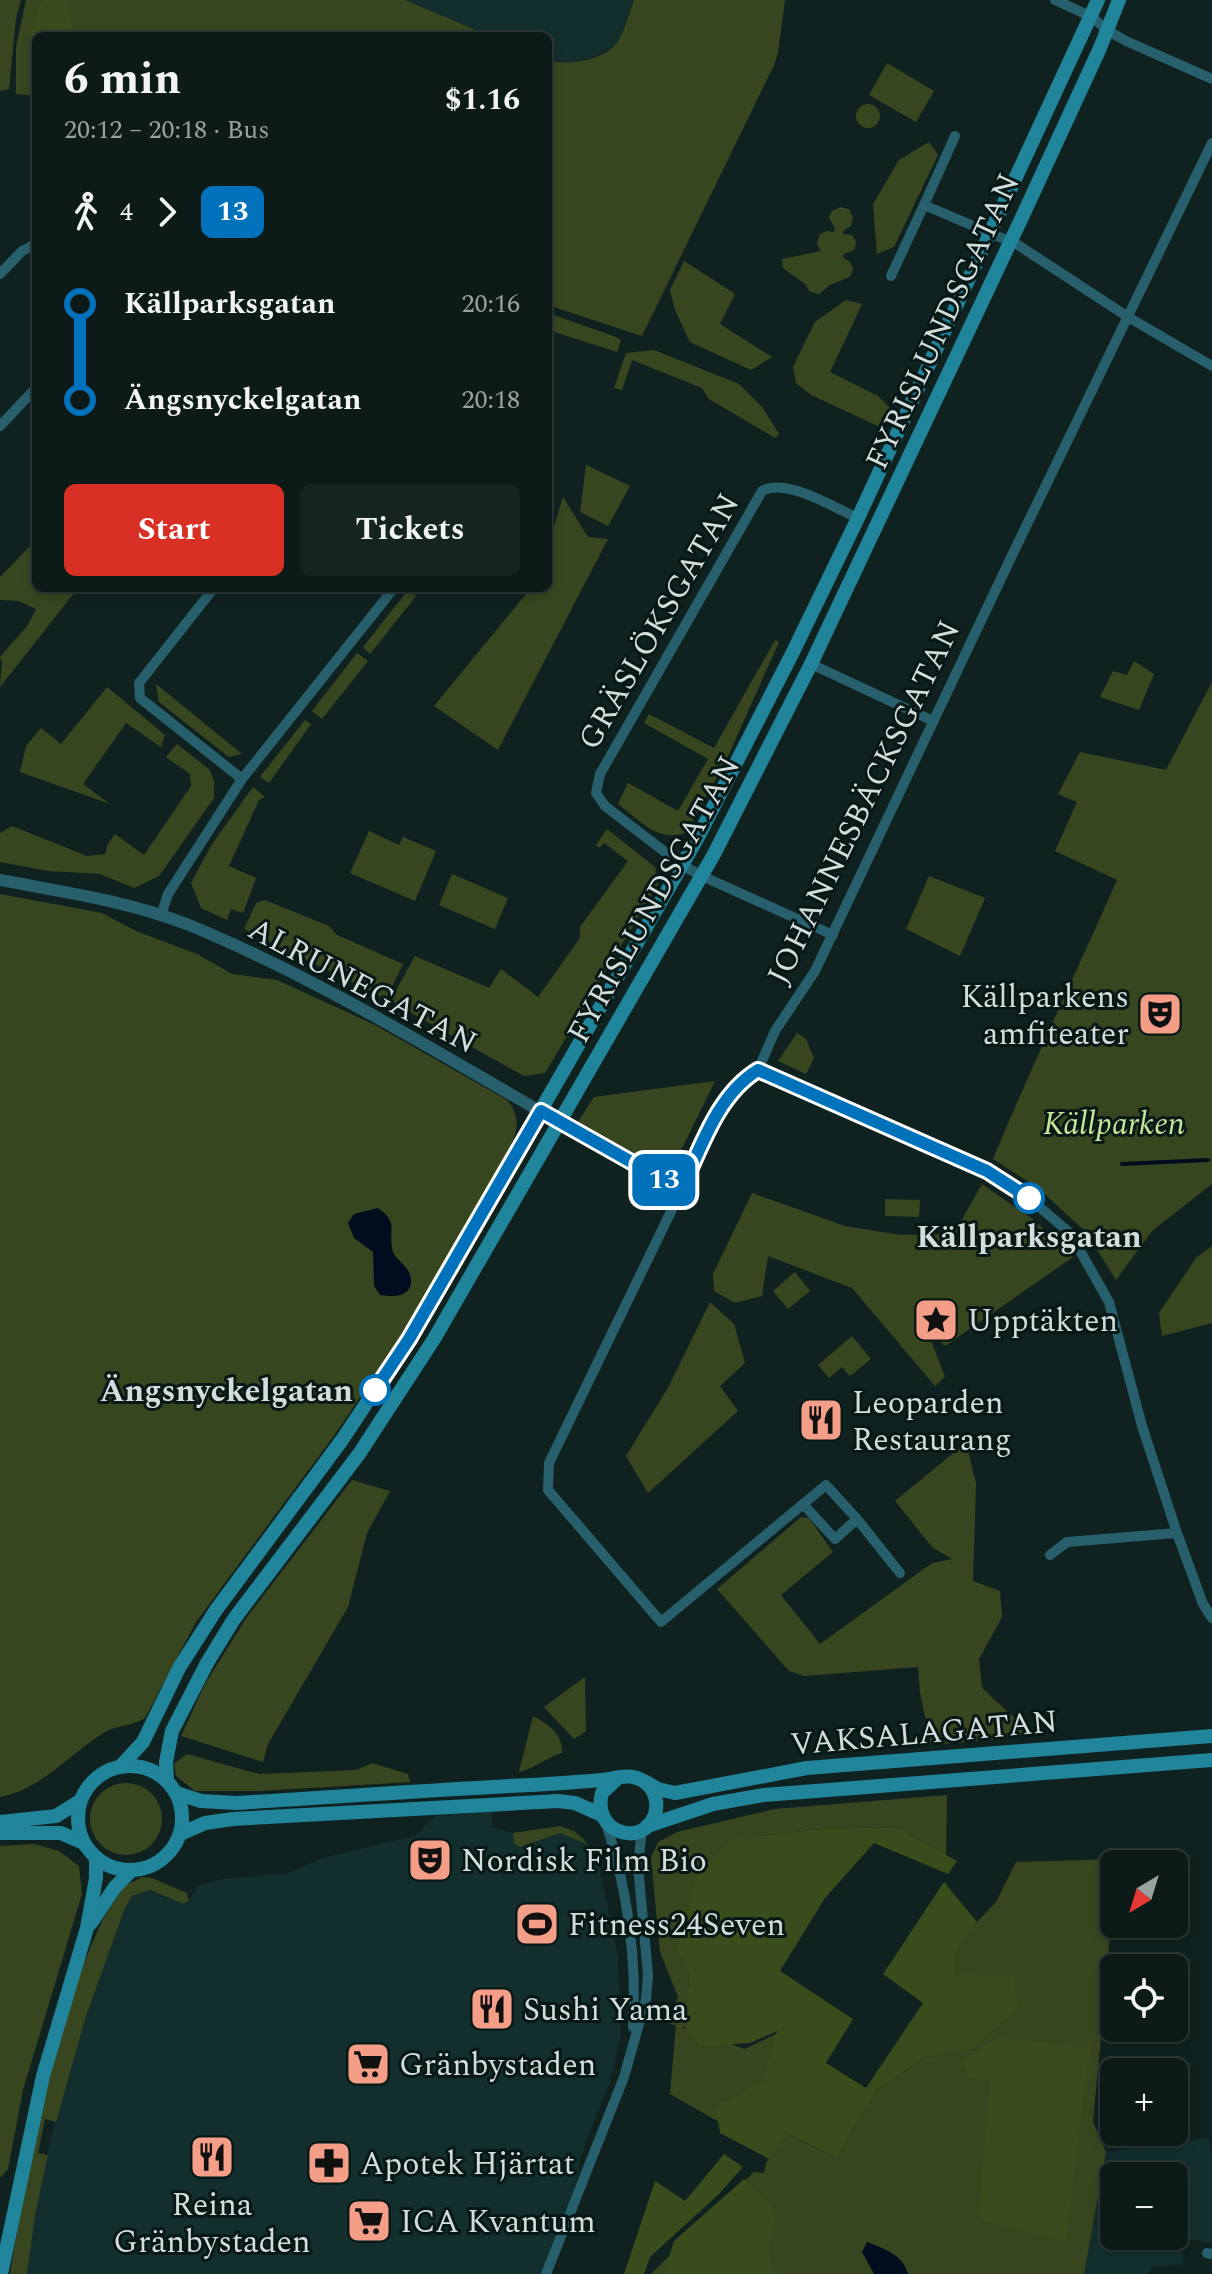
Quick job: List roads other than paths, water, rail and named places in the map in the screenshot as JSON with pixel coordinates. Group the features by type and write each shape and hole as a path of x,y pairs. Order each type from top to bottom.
{"main road":[{"name":"FYRISLUNDSGATAN","path":"120,1767 143,1742 179,1668 216,1610 342,1440 409,1339 682,865 792,654 858,518 1098,0"},
{"name":"FYRISLUNDSGATAN","path":"171,1787 166,1762 172,1731 207,1663 234,1619 359,1454 434,1339 702,876 811,664 1010,241 1119,0"},
{"name":"VAKSALAGATAN","path":"644,1781 658,1789 675,1793 807,1768 1212,1736"},
{"name":"VAKSALAGATAN","path":"644,1828 713,1804 764,1795 1212,1760"},
{"path":"171,1787 182,1813 180,1834 170,1852 160,1861 132,1870 113,1867 96,1857 84,1843 78,1827 80,1801 100,1775 120,1767 140,1766 171,1787 201,1801 236,1803 627,1776 644,1781 655,1795 656,1803 656,1812 644,1828 626,1833 612,1828 604,1819 575,1803 558,1801 233,1819 205,1823 180,1834"},
{"path":"604,1819 602,1793 618,1778"},
{"path":"0,1822 56,1816 80,1801"},
{"path":"0,1833 61,1833 84,1843"},
{"path":"2,2274 43,2076 87,1928 96,1878 96,1857"},
{"path":"87,1928 115,1887 132,1870"}],"street":[{"path":"1055,0 1092,17 1107,30 1212,79"},
{"name":"FYRISLUNDSGATAN","path":"891,276 955,136"},
{"name":"JOHANNESBÄCKSGATAN","path":"804,1505 661,1622 548,1490 549,1463 726,1098 741,1080 758,1070 770,1040 803,992 833,935 1212,143"},
{"name":"FYRISLUNDSGATAN","path":"924,205 990,233"},
{"path":"990,233 1010,241 1128,317 1212,366"},
{"path":"0,274 22,251 32,246"},
{"path":"0,426 32,392"},
{"name":"GRÄSLÖKSGATAN","path":"833,935 682,865 598,799 596,793 600,774 762,491 769,487 788,487 858,518"},
{"path":"211,592 139,683 140,698 242,779"},
{"path":"161,915 168,894 242,779 391,592"},
{"path":"811,664 933,721"},
{"name":"ALRUNEGATAN","path":"0,880 161,915 233,945 379,1018 681,1190"},
{"path":"758,1070 987,1171 1030,1199 1070,1233 1109,1302 1142,1426 1177,1533 1203,1604 1212,1618"},
{"path":"857,1519 835,1539 804,1505 826,1485 857,1519 900,1573"},
{"path":"1050,1555 1067,1542 1177,1533"},
{"path":"604,1819 621,1872 628,1918 634,2006 632,2041"},
{"path":"546,2274 624,2077 646,1999 648,1975 638,1866 644,1828"}],"waterway":[{"path":"1122,1164 1208,1160"}],"place":[{"name":"Källparkens amfiteater","path":"1160,1014"},
{"name":"Källparksgatan","path":"1029,1198"},
{"name":"Upptäkten","path":"936,1320"},
{"name":"Ängsnyckelgatan","path":"375,1390"},
{"name":"Leoparden Restaurang","path":"821,1420"},
{"name":"Nordisk Film Bio","path":"430,1860"},
{"name":"Fitness24Seven","path":"537,1924"},
{"name":"Sushi Yama","path":"492,2009"},
{"name":"Gränbystaden","path":"368,2064"},
{"name":"Reina Gränbystaden","path":"212,2157"},
{"name":"Apotek Hjärtat","path":"329,2163"},
{"name":"ICA Kvantum","path":"369,2221"}],"park label":[{"name":"Källparken","path":"1114,1123"}]}
